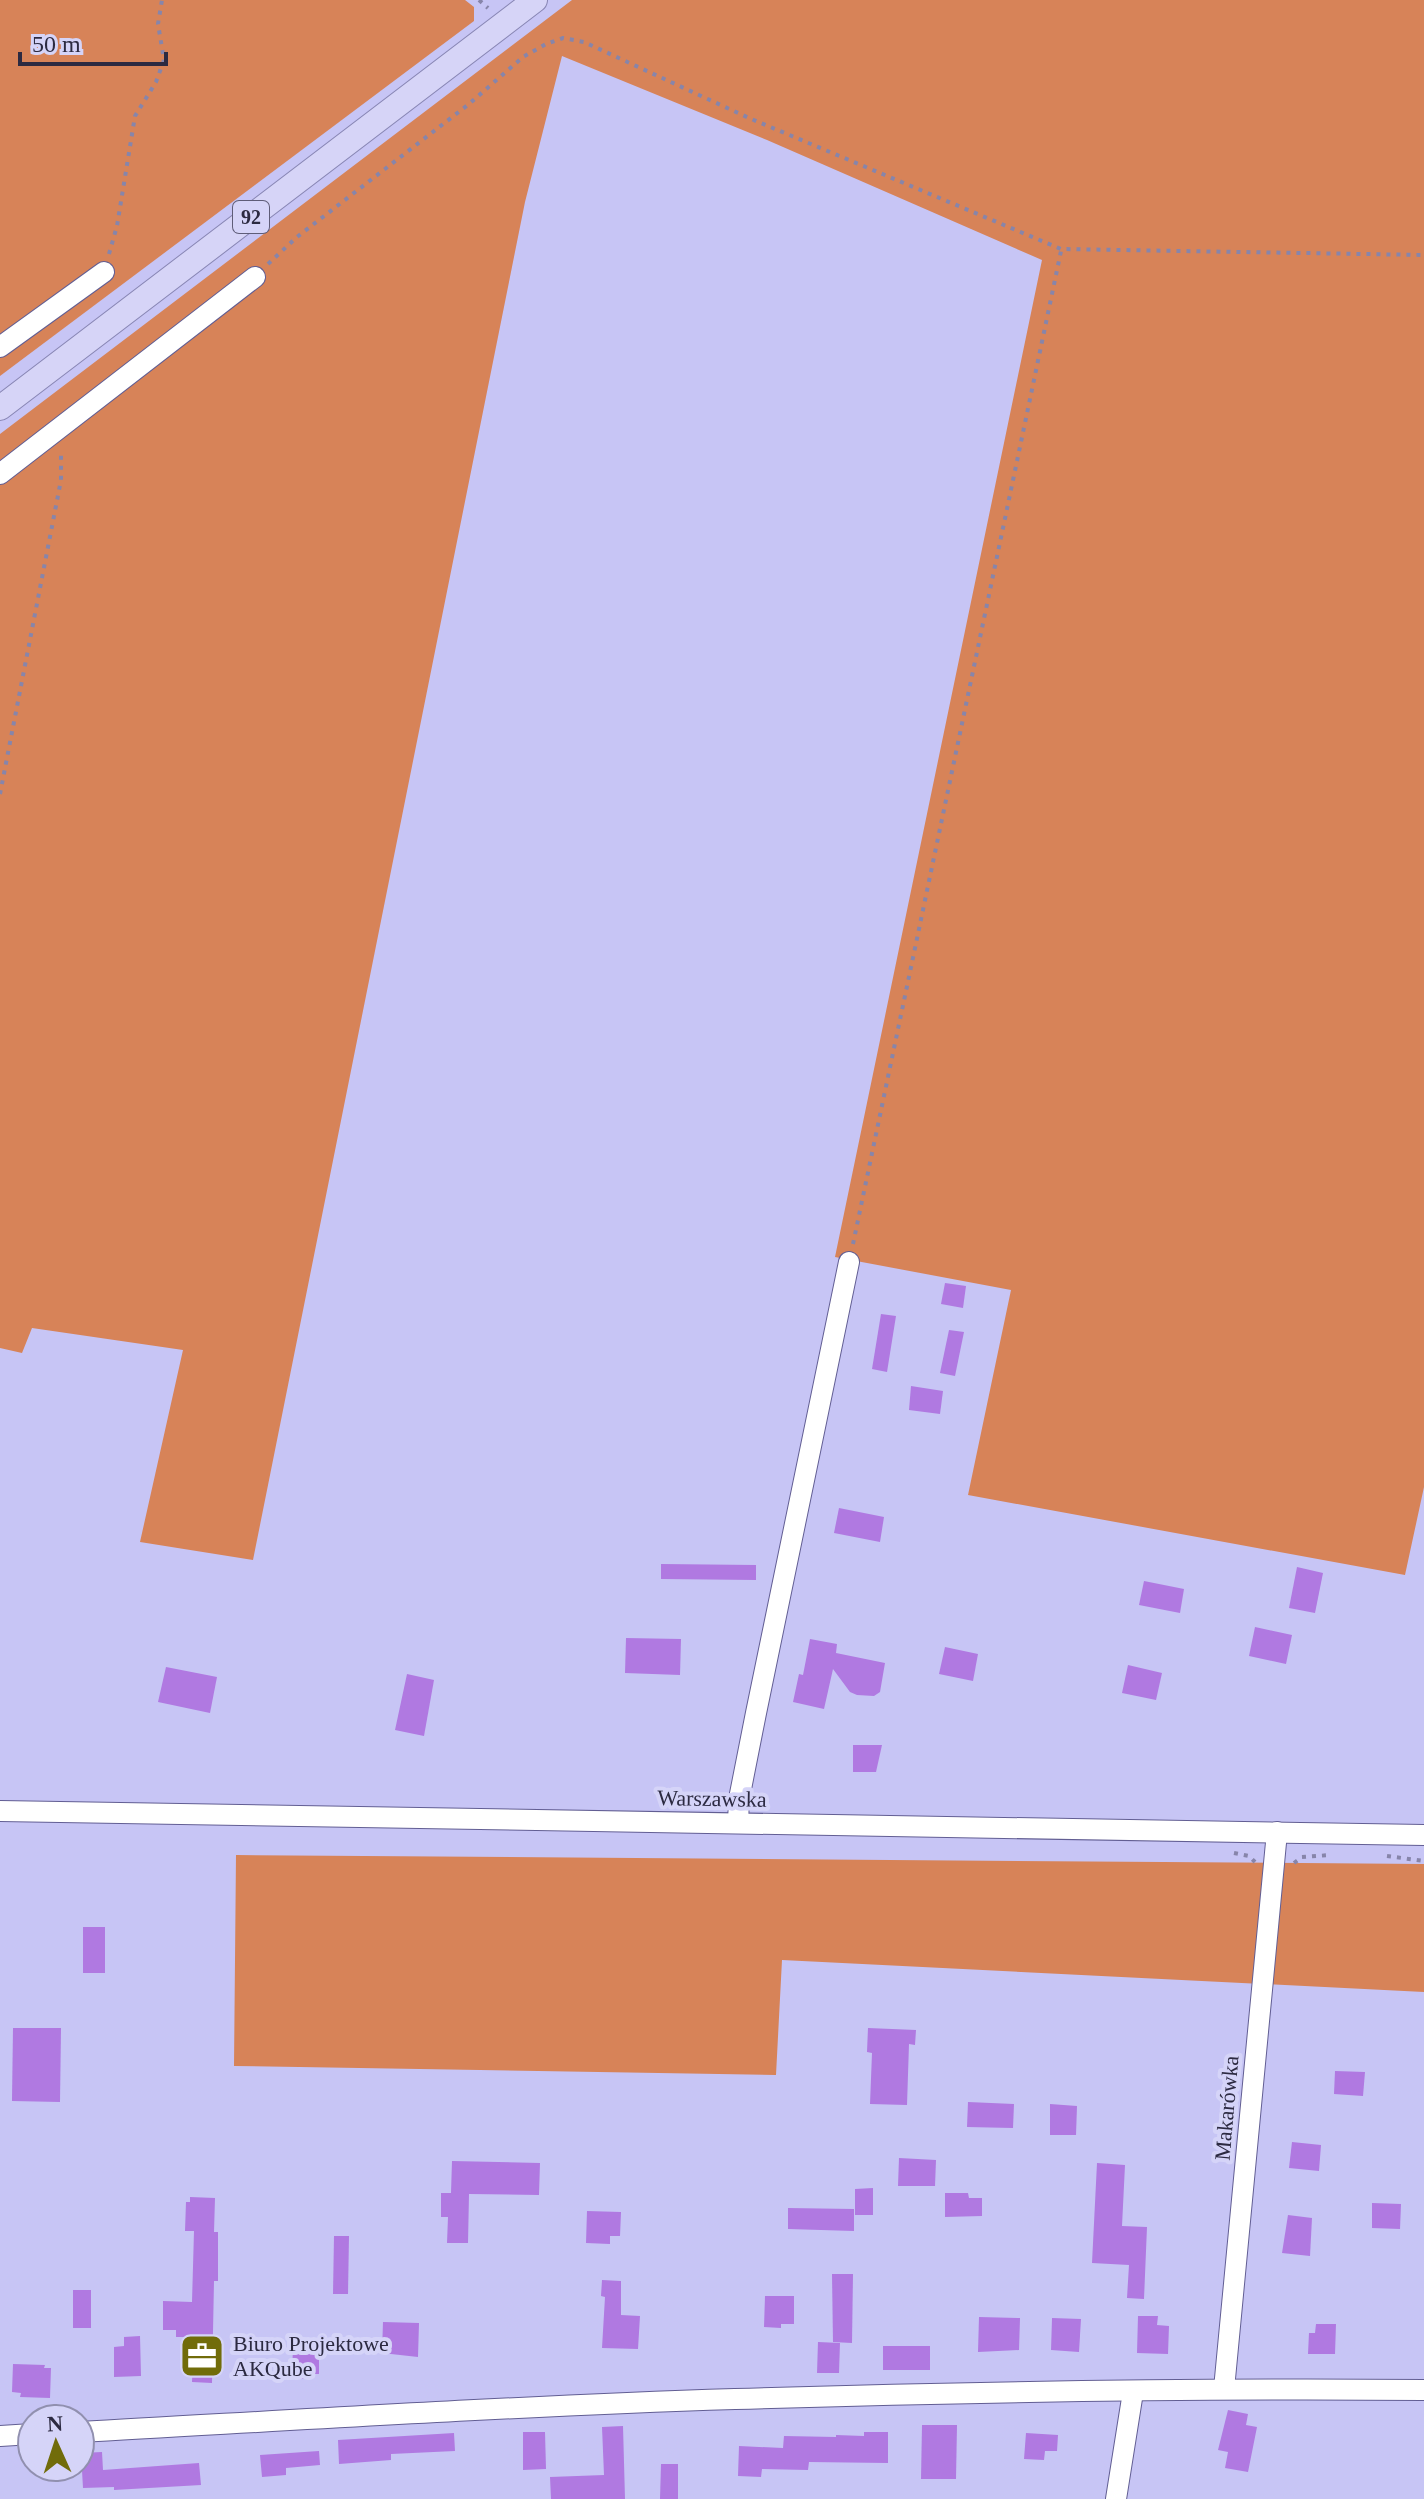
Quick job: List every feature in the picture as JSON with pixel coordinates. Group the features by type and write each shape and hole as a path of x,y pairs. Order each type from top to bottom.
{"main road":[{"name":"92","path":"0,408 535,0"}],"street":[{"path":"0,347 104,272"},
{"path":"0,474 255,277"},
{"path":"738,1823 739,1799 750,1742 849,1262"},
{"name":"Warszawska","path":"0,1811 1424,1835"},
{"name":"Makarówka","path":"1224,2389 1277,1832"},
{"path":"96,2431 736,2399 1224,2389 1424,2390"},
{"path":"1116,2499 1133,2392"}],"path":[{"path":"104,272 117,226 135,116 156,82 164,60 158,24 162,0"},
{"path":"255,277 297,237 457,114 523,57 563,38 584,42 736,112 1061,249 1424,255"},
{"path":"849,1262 1061,249"},
{"path":"0,794 61,480 61,426"},
{"path":"1375,1853 1424,1861"},
{"path":"1289,1865 1302,1857 1340,1854"}],"shaded area":[{"path":"0,0 465,0 474,7 474,21 0,376"},
{"path":"572,0 1424,0 1424,1487 1405,1575 968,1495 1011,1290 835,1257 1042,260 767,140 562,56 525,202 253,1560 140,1542 183,1350 32,1328 22,1353 0,1348 0,434"},
{"path":"236,1855 1424,1864 1424,1992 782,1960 776,2075 234,2066"}],"building":[{"path":"945,1283 966,1286 963,1308 941,1304"},
{"path":"881,1314 896,1316 887,1372 872,1369"},
{"path":"949,1330 964,1332 955,1376 940,1373"},
{"path":"911,1386 943,1391 940,1414 909,1410"},
{"path":"839,1508 884,1517 880,1542 834,1533"},
{"path":"661,1564 756,1565 756,1580 661,1579"},
{"path":"1297,1567 1323,1573 1315,1613 1289,1608"},
{"path":"1144,1581 1184,1589 1180,1613 1139,1605"},
{"path":"1255,1627 1292,1635 1286,1664 1249,1656"},
{"path":"626,1638 681,1639 680,1675 625,1673"},
{"path":"810,1639 837,1644 836,1653 885,1663 880,1692 874,1696 850,1692 833,1669 824,1709 793,1702 799,1674 803,1675"},
{"path":"945,1647 978,1654 973,1681 939,1674"},
{"path":"1128,1665 1162,1673 1156,1700 1122,1693"},
{"path":"166,1667 217,1677 210,1713 158,1702"},
{"path":"407,1674 434,1680 424,1736 395,1730"},
{"path":"853,1745 882,1745 876,1772 853,1772"},
{"path":"83,1927 105,1927 105,1973 83,1973"},
{"path":"13,2028 61,2028 60,2102 12,2101"},
{"path":"868,2028 916,2030 915,2045 909,2044 907,2105 870,2104 872,2053 867,2052"},
{"path":"1335,2071 1365,2072 1363,2096 1334,2094"},
{"path":"968,2102 1014,2104 1013,2128 967,2127"},
{"path":"1050,2104 1077,2106 1076,2135 1050,2135"},
{"path":"1292,2142 1321,2145 1319,2171 1289,2168"},
{"path":"899,2158 936,2160 935,2186 898,2186"},
{"path":"452,2161 540,2163 539,2195 469,2194 468,2243 447,2243 448,2217 441,2217 441,2193 451,2193"},
{"path":"1097,2163 1125,2165 1122,2226 1147,2227 1144,2299 1127,2298 1129,2265 1092,2263"},
{"path":"873,2188 873,2215 855,2215 855,2189"},
{"path":"945,2193 968,2193 969,2198 982,2198 982,2216 945,2217"},
{"path":"190,2197 215,2198 218,2281 214,2281 212,2383 192,2382 194,2337 176,2337 176,2330 163,2330 163,2301 192,2302 194,2231 185,2231 186,2202 190,2202"},
{"path":"1372,2203 1401,2204 1400,2229 1372,2228"},
{"path":"788,2208 854,2209 854,2231 788,2229"},
{"path":"587,2211 621,2212 620,2236 610,2236 610,2244 586,2243"},
{"path":"1288,2215 1312,2218 1310,2256 1282,2253"},
{"path":"334,2236 349,2236 348,2294 333,2294"},
{"path":"832,2274 853,2274 852,2343 833,2342"},
{"path":"602,2280 621,2281 621,2315 640,2316 638,2349 602,2348 605,2297 601,2296"},
{"path":"73,2290 91,2290 91,2328 73,2328"},
{"path":"765,2296 794,2296 794,2324 781,2324 781,2328 764,2327"},
{"path":"1138,2316 1158,2316 1157,2325 1169,2326 1168,2354 1137,2353"},
{"path":"979,2317 1020,2318 1019,2350 978,2352"},
{"path":"1052,2318 1081,2319 1079,2352 1051,2350"},
{"path":"383,2322 419,2323 418,2357 382,2353"},
{"path":"1316,2324 1336,2324 1335,2354 1308,2354 1309,2333 1315,2333"},
{"path":"140,2336 141,2376 114,2377 114,2347 124,2346 124,2337"},
{"path":"818,2342 840,2343 839,2373 817,2373"},
{"path":"293,2345 319,2346 319,2374 312,2374 312,2379 292,2378"},
{"path":"883,2346 930,2346 930,2370 883,2370"},
{"path":"13,2364 51,2368 50,2398 20,2397 21,2393 12,2392"},
{"path":"1228,2410 1248,2414 1246,2425 1257,2427 1248,2472 1225,2468 1228,2452 1218,2450"},
{"path":"922,2425 957,2425 956,2479 921,2479"},
{"path":"623,2426 625,2499 551,2499 550,2477 604,2475 602,2427"},
{"path":"523,2432 545,2432 546,2469 523,2470"},
{"path":"864,2432 888,2432 888,2463 809,2462 808,2470 762,2469 761,2477 738,2476 739,2446 783,2448 784,2436 864,2436"},
{"path":"454,2433 455,2451 391,2454 391,2460 339,2464 338,2440"},
{"path":"1026,2433 1058,2435 1057,2451 1045,2451 1044,2460 1024,2459"},
{"path":"319,2451 320,2465 286,2468 286,2475 262,2477 260,2455"},
{"path":"96,2452 102,2452 103,2470 199,2463 201,2485 114,2490 114,2487 83,2488 83,2483 96,2483"},
{"path":"661,2464 678,2464 678,2499 660,2499"}],"place":[{"name":"Biuro Projektowe AKQube","path":"202,2356"}]}
